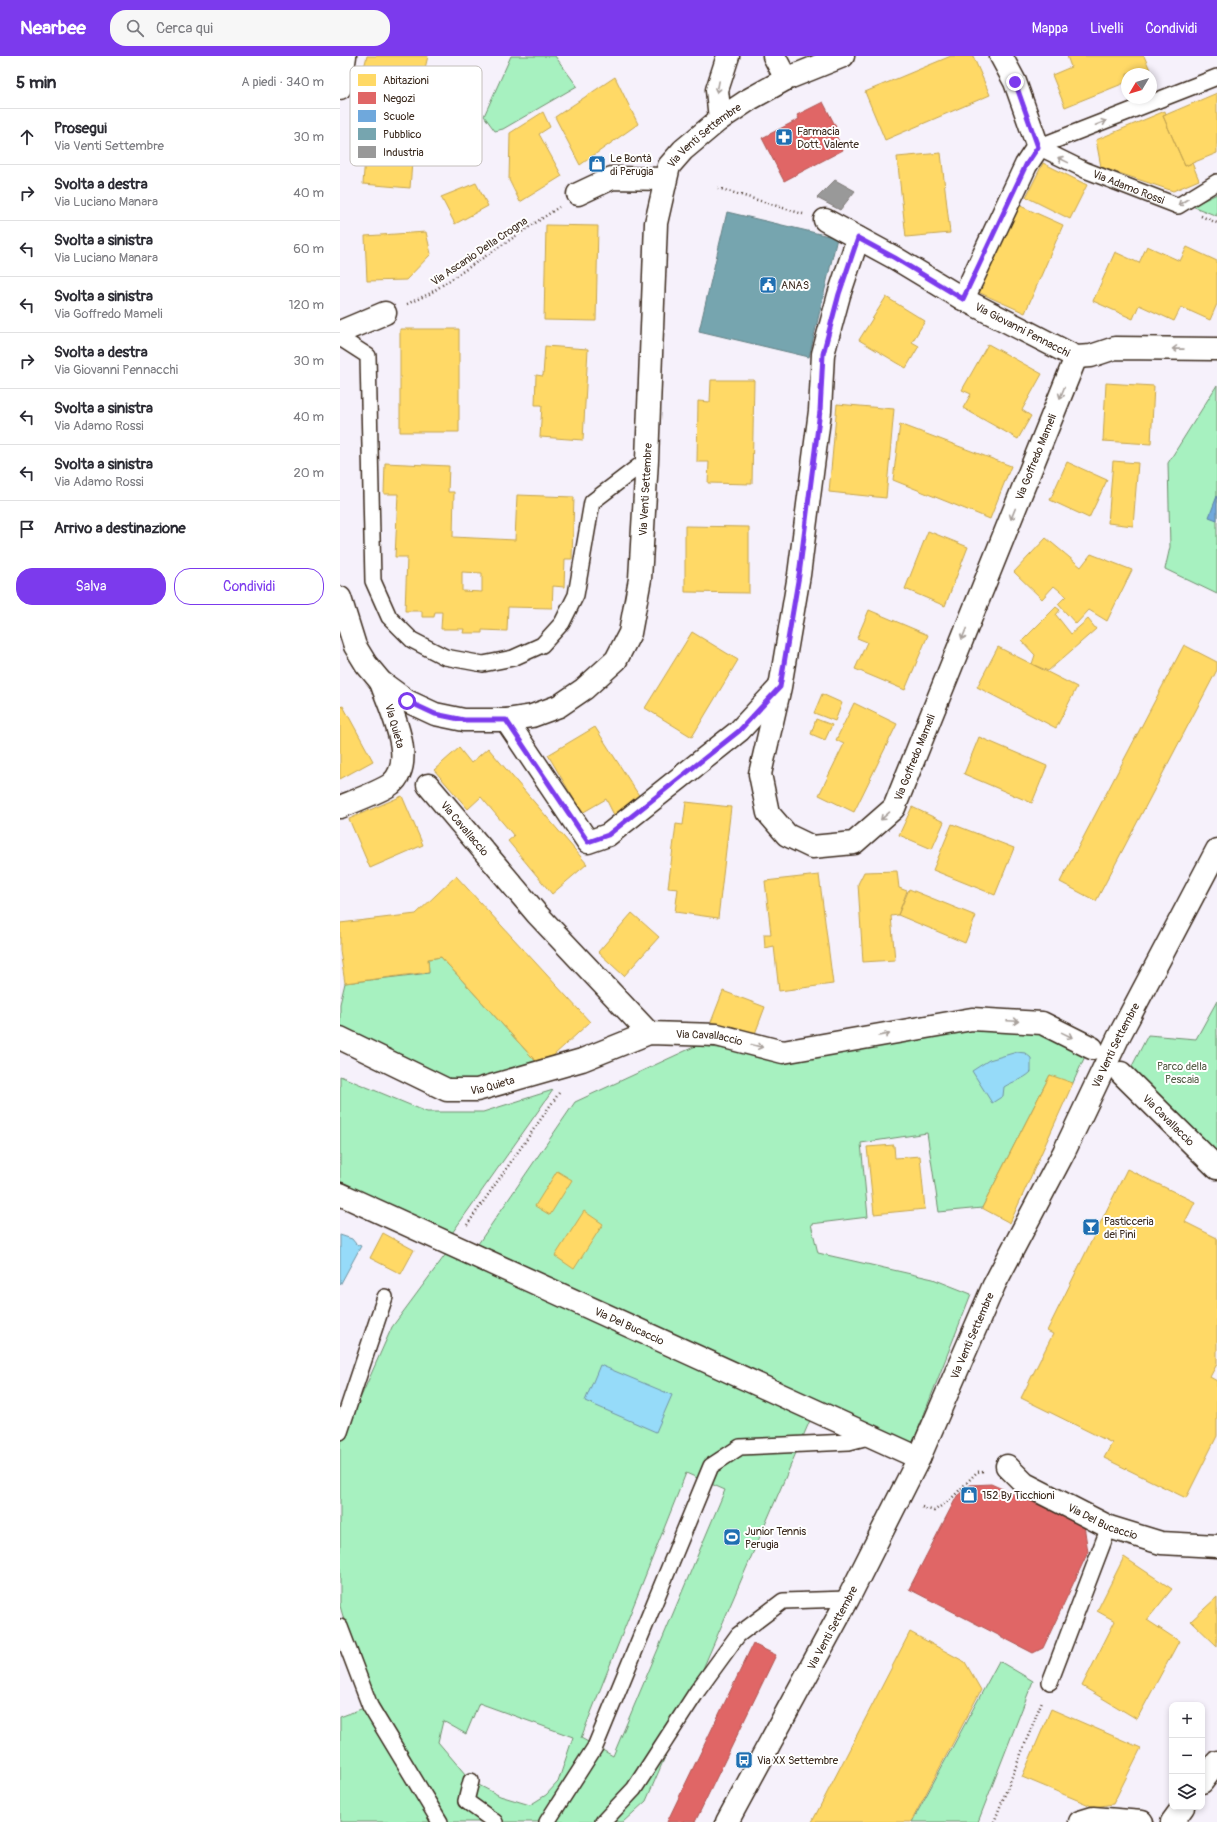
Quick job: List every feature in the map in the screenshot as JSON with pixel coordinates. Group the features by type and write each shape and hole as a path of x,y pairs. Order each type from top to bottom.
{"street":[{"path":"340,88 345,56"},
{"path":"720,119 717,90 728,56"},
{"path":"774,56 786,79"},
{"name":"Via Venti Settembre","path":"340,598 355,646 366,664 381,682 407,701 435,714 464,720 506,720 532,716 559,706 584,689 616,660 630,633 640,579 647,460 656,223 669,166 683,150 720,119 750,98 786,79 843,56"},
{"path":"963,299 1026,165 1038,147 1015,82 1002,56"},
{"path":"578,194 612,178 665,179"},
{"name":"Via Giovanni Pennacchi","path":"825,220 895,258 963,299 1076,357 1091,356 1115,348 1217,350"},
{"name":"Via Goffredo Mameli","path":"858,238 839,294 823,354 820,411 799,575 780,687 760,774 768,813 787,835 812,848 854,843 894,808 1076,357"},
{"path":"340,332 385,313"},
{"name":"Via Quieta","path":"340,808 391,784 403,764 402,743 381,682"},
{"path":"506,720 588,842 608,835 733,736 780,687"},
{"name":"Via Cavallaccio","path":"428,785 537,914 649,1033 717,1036 783,1052 972,1019 1042,1023 1092,1048"},
{"name":"Via Venti Settembre","path":"727,1822 848,1599 898,1500 994,1285 1064,1152 1118,1038 1217,850"},
{"name":"Via Quieta","path":"340,1038 446,1090 477,1090 582,1060 649,1033"},
{"name":"Via Cavallaccio","path":"1121,1073 1217,1168"},
{"name":"Via Del Bucaccio","path":"340,1194 918,1458"},
{"name":"Via Del Bucaccio","path":"1007,1466 1025,1484 1109,1527 1161,1543 1217,1546"},
{"path":"1205,1778 1217,1762"},
{"path":"1172,1822 1182,1810"},
{"path":"1080,1822 1092,1818 1142,1822"}],"lane":[{"path":"1038,147 1217,77"},
{"name":"Via Adamo Rossi","path":"1038,147 1085,170 1178,206 1217,182"},
{"path":"340,338 368,356 373,581 389,617 412,640 445,657 483,664 513,658 542,645 562,623 576,595 592,502 647,460"},
{"path":"340,1432 386,1297"},
{"path":"547,1822 595,1747 711,1466 740,1447 849,1442 872,1436"},
{"path":"1050,1682 1109,1527"},
{"path":"603,1822 634,1789 698,1690 738,1635 783,1600 848,1599"},
{"path":"340,1627 370,1706 440,1822"},
{"path":"471,1781 466,1801 495,1822"}],"path":[{"path":"718,188 825,220"},
{"name":"Via Ascanio Della Crogna","path":"385,313 429,294 578,194"},
{"path":"453,1245 559,1092"},
{"path":"898,1500 934,1511 951,1499 977,1472 1007,1466"},
{"path":"994,1822 1050,1682"}],"green space":[{"path":"511,56 555,56 577,86 503,129 495,131 484,116"},
{"path":"1217,194 1217,216 1192,206"},
{"path":"1217,385 1217,594 1165,569 1170,547 1168,463"},
{"path":"441,957 541,1067 477,1090 340,1038 340,1004 345,983 429,973 428,959"},
{"name":"Parco della Pescaia","path":"1217,1001 1217,1157 1130,1070 1148,1035 1196,1039"},
{"path":"969,1024 1040,1030 1086,1054 1072,1085 1050,1075 982,1208 939,1212 927,1133 861,1143 868,1217 811,1224 818,1253 933,1279 971,1294 912,1445 478,1244 575,1102 698,1045 772,1056"},
{"path":"340,1076 427,1112 483,1112 553,1090 450,1236 340,1186"},
{"name":"Junior Tennis Perugia","path":"449,1250 811,1418 646,1801 623,1822 340,1822 340,1717 369,1706 340,1606 340,1444 392,1327","holes":["686,1473 725,1490 613,1756 581,1738","479,1703 573,1737 558,1782 546,1795 530,1805 500,1796 471,1781 438,1742 443,1721 466,1734"]},
{"path":"999,1661 1033,1681 978,1822 912,1822"}],"water":[{"path":"1017,1052 1025,1053 1031,1058 1031,1072 1025,1077 1004,1087 1003,1096 992,1103 972,1071 989,1060"},
{"path":"340,1235 352,1239 356,1244 361,1246 340,1285"},
{"path":"600,1365 672,1395 656,1432 585,1401"}],"building: Abitazioni":[{"path":"367,56 428,56 426,66 364,66"},
{"path":"951,56 973,56 990,95 885,140 865,92"},
{"path":"1067,56 1144,56 1149,68 1121,68 1121,84 1065,107 1052,75 1071,67"},
{"path":"615,77 638,124 580,165 555,117"},
{"path":"1217,93 1217,153 1185,166 1163,116"},
{"path":"1165,111 1166,115 1163,116 1185,166 1192,163 1199,180 1173,191 1101,167 1096,140"},
{"path":"543,112 550,127 539,134 562,176 520,202 509,180 510,133"},
{"path":"941,153 950,233 906,237 897,157"},
{"path":"1043,163 1087,185 1070,219 1026,197"},
{"path":"364,166 412,166 410,188 363,184"},
{"path":"476,183 488,206 455,224 441,197"},
{"path":"1016,204 1063,225 1025,313 978,292"},
{"path":"546,225 598,226 596,321 544,320"},
{"path":"426,232 431,254 406,280 367,281 365,236"},
{"path":"1147,246 1180,261 1187,247 1217,261 1217,304 1210,320 1181,307 1174,321 1139,305 1133,319 1093,301 1115,252 1139,263"},
{"path":"886,297 925,321 912,342 919,346 906,368 859,340"},
{"path":"400,329 459,329 459,432 400,432"},
{"path":"988,344 1042,374 1022,410 1031,416 1018,439 963,408 971,394 962,390"},
{"path":"545,346 588,349 583,440 540,437 542,405 535,405 536,375 543,376"},
{"path":"711,380 754,380 752,484 708,483 709,462 697,462 698,401 710,402"},
{"path":"1106,383 1154,386 1151,444 1103,441"},
{"path":"837,404 894,409 886,498 829,492"},
{"path":"900,424 1011,466 990,519 893,480"},
{"path":"1113,461 1138,463 1133,526 1108,523"},
{"path":"1067,462 1107,480 1089,518 1050,500"},
{"path":"385,463 449,466 448,492 454,492 453,537 515,540 517,495 574,497 572,559 565,559 564,587 553,586 552,608 508,607 507,631 482,630 482,633 463,633 464,629 441,629 442,612 435,612 434,617 422,617 422,611 405,611 407,557 395,557 398,494 384,494","holes":["462,572 482,573 482,592 462,591"]},
{"path":"685,526 749,527 749,593 685,592"},
{"path":"928,531 968,547 945,606 905,589"},
{"path":"1046,538 1081,567 1091,554 1132,570 1107,621 1089,610 1076,624 1058,604 1066,596 1054,586 1042,599 1014,572"},
{"path":"1056,607 1060,610 1056,615 1071,634 1088,619 1096,629 1048,671 1032,664 1035,655 1022,641"},
{"path":"869,610 928,635 905,690 855,669 867,642 857,638"},
{"path":"692,632 738,660 692,737 645,708"},
{"path":"1184,645 1217,662 1217,670 1096,901 1060,882"},
{"path":"998,647 1077,687 1056,728 977,687"},
{"path":"822,694 842,703 835,721 814,713"},
{"path":"854,703 897,724 854,812 819,795 844,744 836,740"},
{"path":"343,706 373,761 340,779 340,707"},
{"path":"816,719 832,725 825,740 811,734"},
{"path":"595,727 640,797 614,815 606,799 582,813 548,755"},
{"path":"979,737 1047,766 1032,803 964,774"},
{"path":"459,748 471,763 488,748 587,864 552,894 508,841 514,836 481,797 468,809 434,770"},
{"path":"402,796 423,845 370,868 349,819"},
{"path":"686,802 731,807 718,918 675,912 678,889 668,888 676,824 683,825"},
{"path":"912,807 944,822 932,849 899,835"},
{"path":"952,824 1014,848 995,895 933,870"},
{"path":"897,871 899,888 907,891 898,915 891,916 895,960 863,962 858,884 864,872"},
{"path":"819,875 833,984 779,991 774,946 765,948 764,934 771,934 765,881"},
{"path":"456,876 590,1022 541,1067 441,957 428,959 429,972 345,983 340,951 340,923 416,914"},
{"path":"909,889 976,916 965,943 898,915"},
{"path":"632,913 659,937 624,976 598,952"},
{"path":"723,991 765,1007 753,1039 711,1022"},
{"path":"1050,1075 1073,1083 1010,1223 982,1208"},
{"path":"894,1145 895,1158 920,1156 925,1209 874,1214 867,1147"},
{"path":"1127,1169 1195,1202 1185,1222 1217,1238 1217,1364 1210,1377 1217,1381 1217,1436 1186,1498 1104,1458 1112,1443 1021,1398 1053,1334 1047,1331"},
{"path":"557,1171 572,1180 550,1215 535,1206"},
{"path":"584,1211 603,1224 574,1269 555,1256"},
{"path":"383,1233 414,1250 401,1274 370,1258"},
{"path":"1124,1557 1172,1589 1147,1620 1179,1641 1137,1719 1082,1686 1115,1621 1097,1611"},
{"path":"1217,1597 1217,1646 1191,1621"},
{"path":"910,1632 965,1662 981,1690 911,1822 812,1822"},
{"path":"1051,1709 1141,1748 1113,1804 1094,1807 1022,1777"}],"building: Negozi":[{"path":"823,102 836,127 833,129 843,150 784,181 762,138 799,119 797,115"},
{"path":"991,1484 1084,1525 1088,1552 1043,1648 1033,1653 909,1589 957,1496 970,1485"},
{"path":"753,1644 776,1655 695,1822 667,1822"}],"building: Scuole":[{"path":"1217,496 1217,520 1209,517"}],"building: Pubblico":[{"name":"ANAS","path":"727,212 837,238 809,357 699,331"}],"building: Industria":[{"path":"835,180 855,191 840,210 817,198"}],"place":[{"name":"Farmacia Dott. Valente","path":"784,137"},
{"name":"Le Bontà di Perugia","path":"597,164"},
{"name":"ANAS","path":"768,285"},
{"name":"Pasticceria dei Pini","path":"1091,1227"},
{"name":"152 By Ticchioni","path":"969,1495"},
{"name":"Junior Tennis Perugia","path":"732,1537"},
{"name":"Via XX Settembre","path":"744,1760"}],"route":[{"path":"407,701 435,714 464,720 506,720 588,842 608,835 739,731 780,687 799,575 820,411 823,354 839,294 858,238 895,258 963,299 1026,165 1038,147 1015,82"}]}
